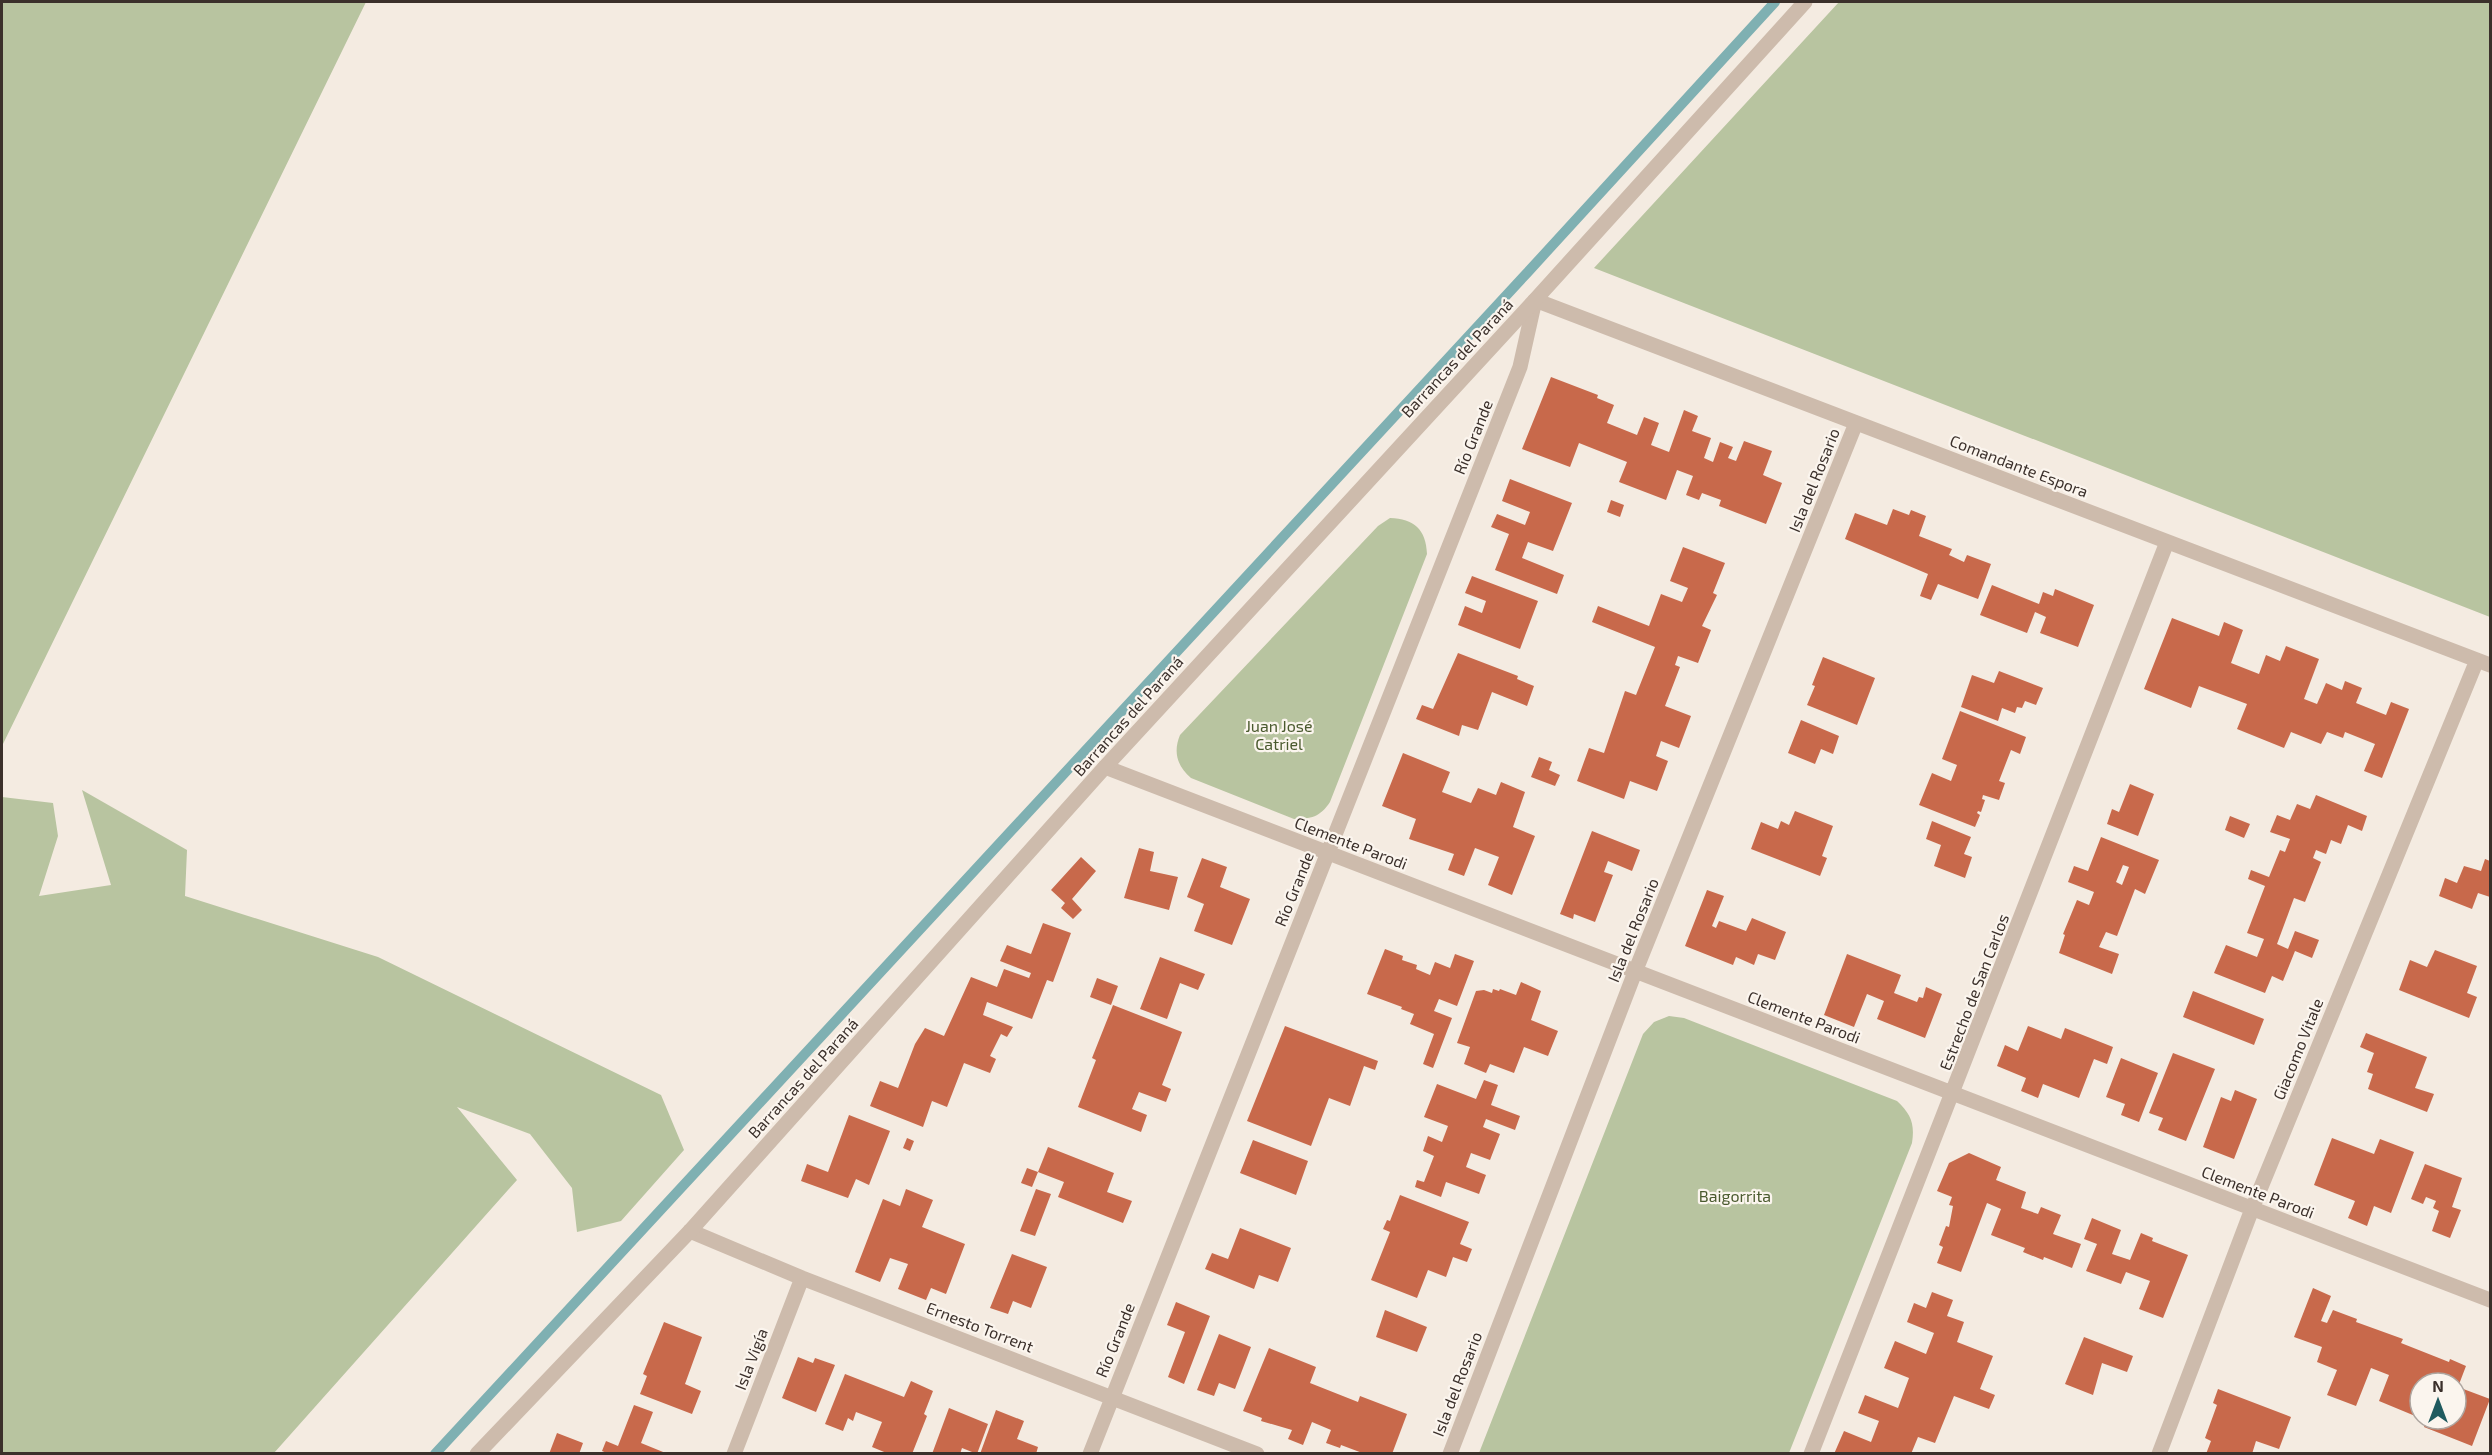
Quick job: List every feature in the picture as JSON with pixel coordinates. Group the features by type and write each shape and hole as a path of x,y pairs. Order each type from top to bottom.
{"street":[{"name":"Barrancas del Paraná","path":"477,1454 690,1231 1105,767 1535,300 1805,2"},
{"name":"Comandante Espora","path":"1535,300 2484,663"},
{"name":"Río Grande","path":"1090,1454 1520,367 1535,300"},
{"name":"Isla del Rosario","path":"1450,1454 1635,972 1856,423"},
{"name":"Estrecho de San Carlos","path":"1811,1454 2167,542"},
{"name":"Giacomo Vitale","path":"2159,1454 2252,1209 2484,663"},
{"name":"Clemente Parodi","path":"1105,767 2490,1300"},
{"name":"Ernesto Torrent","path":"690,1231 802,1278 1257,1454"},
{"name":"Isla Vigía","path":"734,1454 802,1278"}],"green space":[{"path":"2,2 366,2 2,746"},
{"path":"1839,2 2490,2 2490,617 1594,268"},
{"name":"Juan José Catriel","path":"1390,518 1412,523 1417,527 1424,538 1427,554 1330,802 1323,811 1315,816 1294,819 1191,778 1182,769 1178,758 1177,747 1180,735 1378,526"},
{"path":"82,790 187,850 185,896 378,957 661,1095 684,1150 621,1221 577,1232 572,1188 530,1134 457,1107 517,1180 274,1453 2,1453 2,797 53,803 58,836 39,896 111,885"},
{"name":"Baigorrita","path":"1669,1016 1684,1018 1897,1101 1906,1110 1912,1125 1912,1143 1789,1453 1479,1453 1643,1034 1654,1022"}],"building":[{"path":"1551,377 1598,395 1597,398 1614,405 1607,423 1637,435 1644,417 1659,423 1651,445 1669,452 1684,410 1698,416 1692,431 1711,438 1704,458 1713,462 1720,442 1733,447 1728,458 1736,461 1744,441 1772,451 1763,475 1782,483 1766,524 1719,506 1721,500 1702,493 1699,500 1686,495 1693,476 1677,470 1666,500 1619,482 1627,462 1579,443 1570,467 1522,449"},
{"path":"1510,479 1572,503 1553,551 1528,542 1522,558 1564,575 1557,594 1495,570 1509,534 1491,527 1497,514 1525,525 1530,512 1502,501"},
{"path":"1611,500 1624,505 1620,517 1607,512"},
{"path":"1893,509 1909,515 1911,510 1926,516 1919,536 1952,549 1949,555 1964,562 1967,555 1991,564 1978,599 1938,584 1931,600 1920,596 1928,574 1845,539 1855,513 1887,525"},
{"path":"1683,547 1725,563 1713,593 1717,595 1702,626 1711,630 1698,663 1678,656 1675,665 1680,667 1665,706 1691,716 1679,748 1661,741 1656,756 1668,761 1657,791 1630,781 1624,799 1577,781 1589,748 1604,753 1625,691 1636,695 1655,647 1592,622 1598,606 1649,626 1661,594 1682,602 1688,588 1670,581"},
{"path":"1472,576 1538,601 1520,649 1458,625 1465,606 1482,613 1486,601 1465,593"},
{"path":"1992,585 2039,604 2043,592 2053,596 2055,589 2094,605 2078,647 2040,633 2046,617 2035,612 2027,633 1980,615"},
{"path":"2172,618 2219,636 2224,622 2243,630 2231,663 2259,674 2266,655 2280,661 2286,646 2319,659 2304,699 2317,704 2326,683 2342,690 2345,681 2362,688 2356,703 2386,715 2391,702 2409,709 2382,778 2364,771 2375,744 2345,732 2343,738 2327,732 2321,744 2291,732 2284,748 2237,729 2247,704 2199,686 2191,708 2144,689"},
{"path":"1458,653 1518,676 1517,679 1534,686 1527,706 1492,692 1478,730 1462,725 1459,736 1416,719 1422,705 1433,709"},
{"path":"1823,657 1875,678 1857,725 1807,705"},
{"path":"1999,671 2043,688 2036,705 2025,701 2022,708 2017,707 2015,713 2002,708 1998,721 1961,707 1972,675 1994,683"},
{"path":"1960,711 2026,737 2020,754 2011,750 1999,781 2005,783 1999,800 1983,795 1982,799 1985,800 1981,812 1977,813 1980,815 1975,827 1919,805 1932,773 1951,781 1957,765 1942,759"},
{"path":"1801,720 1839,736 1833,754 1821,749 1815,764 1788,753"},
{"path":"1403,753 1450,772 1442,792 1471,803 1478,788 1496,795 1501,782 1525,792 1513,827 1535,836 1512,895 1488,885 1499,857 1475,848 1464,876 1448,870 1454,854 1409,839 1416,819 1382,806"},
{"path":"1539,757 1552,762 1549,770 1560,775 1555,786 1531,777"},
{"path":"2130,784 2154,794 2138,836 2107,824 2112,809 2119,812"},
{"path":"2316,795 2367,816 2362,831 2348,825 2341,844 2331,840 2326,854 2316,850 2313,858 2321,862 2305,902 2294,898 2277,944 2288,949 2295,931 2319,940 2312,958 2295,951 2283,981 2272,976 2265,993 2214,973 2226,945 2257,957 2264,939 2247,933 2265,886 2248,879 2251,870 2269,877 2280,850 2285,852 2290,839 2270,832 2277,815 2290,820 2297,804 2310,809"},
{"path":"1795,811 1833,826 1822,856 1827,858 1820,876 1751,849 1761,822 1778,829 1781,821 1789,825"},
{"path":"2230,816 2250,824 2244,838 2225,830"},
{"path":"1932,821 1971,837 1964,854 1972,857 1965,878 1934,866 1941,845 1926,839"},
{"path":"1592,831 1640,850 1632,871 1608,861 1604,872 1613,875 1595,922 1574,914 1573,919 1560,914"},
{"path":"2101,837 2159,860 2145,894 2135,889 2117,936 2106,932 2099,947 2119,954 2112,974 2059,953 2065,935 2063,934 2077,900 2089,905 2094,892 2068,882 2074,866 2088,871","holes":["2123,865 2129,867 2122,885 2116,882"]},
{"path":"1139,848 1154,852 1150,871 1178,877 1169,910 1124,898"},
{"path":"1081,857 1096,871 1072,899 1082,910 1073,919 1061,908 1065,903 1051,890"},
{"path":"1202,858 1227,867 1220,887 1250,899 1232,945 1194,931 1204,904 1187,897"},
{"path":"2485,859 2490,861 2490,897 2478,893 2472,909 2439,896 2445,878 2457,883 2464,866 2481,871"},
{"path":"1707,890 1724,896 1712,926 1716,928 1719,921 1746,931 1752,918 1786,932 1775,960 1758,954 1754,965 1736,957 1733,965 1685,946"},
{"path":"1043,923 1071,933 1053,982 1047,980 1032,1019 987,1002 983,1015 1013,1027 1007,1037 1001,1034 990,1056 996,1059 990,1073 964,1063 947,1107 932,1101 923,1127 870,1106 880,1081 898,1088 915,1044 925,1028 944,1036 971,977 997,987 1004,969 1029,978 1031,973 1000,961 1007,945 1031,954"},
{"path":"1385,949 1403,956 1402,960 1417,965 1416,969 1430,975 1435,962 1450,968 1455,954 1474,961 1457,1006 1439,999 1434,1011 1452,1018 1433,1068 1423,1064 1434,1034 1410,1024 1414,1014 1367,994"},
{"path":"2435,950 2477,966 2467,993 2477,997 2469,1018 2399,990 2410,960 2427,967"},
{"path":"1847,954 1901,975 1894,993 1917,1002 1919,997 1923,998 1926,987 1942,994 1925,1038 1877,1019 1884,1001 1867,994 1854,1027 1824,1015"},
{"path":"1160,957 1205,974 1198,990 1180,983 1167,1019 1140,1009"},
{"path":"1097,978 1118,986 1111,1005 1090,997"},
{"path":"1521,982 1541,991 1531,1020 1558,1031 1548,1056 1524,1047 1514,1073 1490,1064 1486,1073 1464,1064 1470,1047 1457,1043 1476,991 1484,990 1492,993 1493,989 1499,991 1500,989 1516,995"},
{"path":"2193,991 2264,1019 2254,1045 2183,1017"},
{"path":"1113,1005 1182,1032 1162,1085 1171,1089 1166,1102 1139,1092 1132,1109 1147,1115 1141,1132 1078,1107 1096,1060 1092,1058"},
{"path":"1285,1026 1378,1061 1375,1070 1364,1066 1350,1106 1329,1098 1311,1146 1247,1121"},
{"path":"2028,1026 2061,1039 2065,1028 2113,1047 2107,1064 2094,1059 2079,1098 2043,1084 2038,1098 2021,1091 2026,1078 1997,1066 2005,1045 2018,1051"},
{"path":"2366,1033 2427,1057 2415,1088 2434,1094 2427,1112 2368,1089 2373,1074 2367,1072 2374,1053 2360,1047"},
{"path":"2173,1053 2215,1069 2186,1141 2158,1130 2163,1118 2149,1113"},
{"path":"2121,1058 2158,1073 2139,1122 2121,1115 2125,1104 2106,1097"},
{"path":"1484,1080 1498,1085 1491,1105 1520,1116 1515,1130 1486,1119 1483,1127 1500,1134 1490,1160 1471,1153 1466,1167 1486,1175 1479,1194 1446,1182 1441,1197 1415,1187 1417,1180 1424,1182 1434,1156 1423,1151 1428,1136 1442,1142 1448,1126 1424,1117 1437,1084 1476,1099"},
{"path":"2235,1090 2257,1099 2234,1159 2203,1147 2221,1097 2231,1101"},
{"path":"849,1115 890,1131 869,1185 856,1179 848,1198 801,1181 807,1164 828,1172"},
{"path":"907,1138 914,1141 910,1151 903,1148"},
{"path":"2332,1138 2374,1154 2380,1139 2414,1152 2391,1213 2374,1206 2367,1226 2348,1218 2355,1201 2314,1185"},
{"path":"1253,1140 1308,1161 1296,1195 1240,1173"},
{"path":"1048,1147 1114,1173 1107,1192 1132,1201 1123,1223 1058,1197 1064,1182 1038,1172"},
{"path":"1969,1153 2001,1167 1996,1180 2026,1192 2021,1208 2038,1214 2041,1207 2061,1215 2053,1234 2081,1244 2072,1268 2023,1252 2025,1248 1991,1235 2001,1209 1987,1203 1961,1272 1937,1263 1943,1247 1939,1245 1946,1226 1949,1227 1953,1206 1949,1205 1952,1197 1937,1191 1949,1163"},
{"path":"2425,1164 2462,1178 2452,1207 2461,1210 2450,1238 2432,1231 2439,1211 2433,1208 2436,1201 2426,1197 2423,1204 2411,1199"},
{"path":"1027,1168 1038,1172 1032,1187 1021,1183"},
{"path":"906,1189 933,1200 922,1227 965,1244 946,1294 931,1288 926,1300 898,1289 908,1264 890,1258 880,1282 855,1272 883,1199 900,1206"},
{"path":"1036,1189 1051,1194 1035,1236 1020,1231"},
{"path":"1400,1195 1469,1222 1460,1244 1472,1249 1467,1262 1453,1257 1446,1277 1428,1270 1417,1298 1371,1280 1390,1232 1383,1229 1387,1220 1390,1221"},
{"path":"2092,1218 2121,1230 2112,1254 2130,1260 2141,1233 2153,1238 2152,1241 2188,1255 2163,1318 2139,1309 2150,1281 2126,1272 2121,1284 2086,1271 2097,1244 2084,1239"},
{"path":"1240,1228 1291,1248 1278,1282 1259,1275 1254,1289 1205,1269 1212,1253 1228,1259"},
{"path":"1012,1254 1047,1267 1031,1308 1013,1301 1008,1314 990,1308"},
{"path":"2313,1288 2331,1296 2321,1321 2327,1323 2333,1310 2357,1319 2356,1322 2403,1339 2401,1343 2449,1362 2450,1359 2466,1366 2464,1371 2408,1371 2408,1413 2379,1401 2389,1375 2371,1368 2356,1406 2327,1395 2337,1370 2317,1362 2322,1347 2294,1337"},
{"path":"1932,1292 1953,1300 1947,1316 1964,1322 1957,1342 1993,1356 1980,1389 1995,1395 1989,1409 1954,1396 1935,1443 1918,1437 1911,1454 1834,1454 1844,1431 1871,1442 1879,1421 1858,1413 1865,1395 1898,1408 1909,1378 1884,1368 1895,1341 1926,1354 1934,1333 1907,1322 1914,1303 1926,1308"},
{"path":"1176,1302 1210,1316 1184,1384 1168,1377 1185,1332 1167,1325"},
{"path":"1385,1310 1427,1327 1417,1352 1376,1337"},
{"path":"664,1322 702,1337 685,1384 701,1391 692,1414 640,1394 647,1376 643,1374"},
{"path":"1219,1334 1251,1347 1235,1389 1219,1383 1214,1396 1197,1390"},
{"path":"2084,1337 2133,1356 2127,1372 2102,1363 2093,1395 2065,1384"},
{"path":"1269,1348 1316,1367 1310,1383 1358,1402 1360,1396 1407,1414 1392,1454 1365,1454 1341,1445 1340,1448 1326,1443 1331,1430 1312,1422 1303,1445 1288,1439 1292,1430 1261,1421 1262,1418 1243,1411"},
{"path":"798,1357 813,1363 815,1358 835,1365 816,1412 782,1398"},
{"path":"845,1374 904,1397 911,1381 933,1391 924,1414 927,1416 912,1454 889,1454 872,1447 882,1422 856,1412 853,1421 848,1418 843,1431 825,1424"},
{"path":"2218,1389 2291,1417 2279,1449 2256,1441 2252,1454 2206,1454 2211,1441 2205,1438 2217,1405 2213,1403"},
{"path":"2468,1391 2490,1399 2472,1446 2434,1431 2468,1431"},
{"path":"634,1405 653,1412 641,1443 668,1454 609,1454 602,1451 606,1441 618,1446"},
{"path":"949,1408 988,1424 977,1454 962,1448 960,1454 932,1454"},
{"path":"996,1410 1024,1421 1017,1439 1038,1447 1036,1454 980,1454"},
{"path":"557,1433 583,1443 579,1454 549,1454"}],"waterway":[{"path":"435,1454 1775,2"}]}
